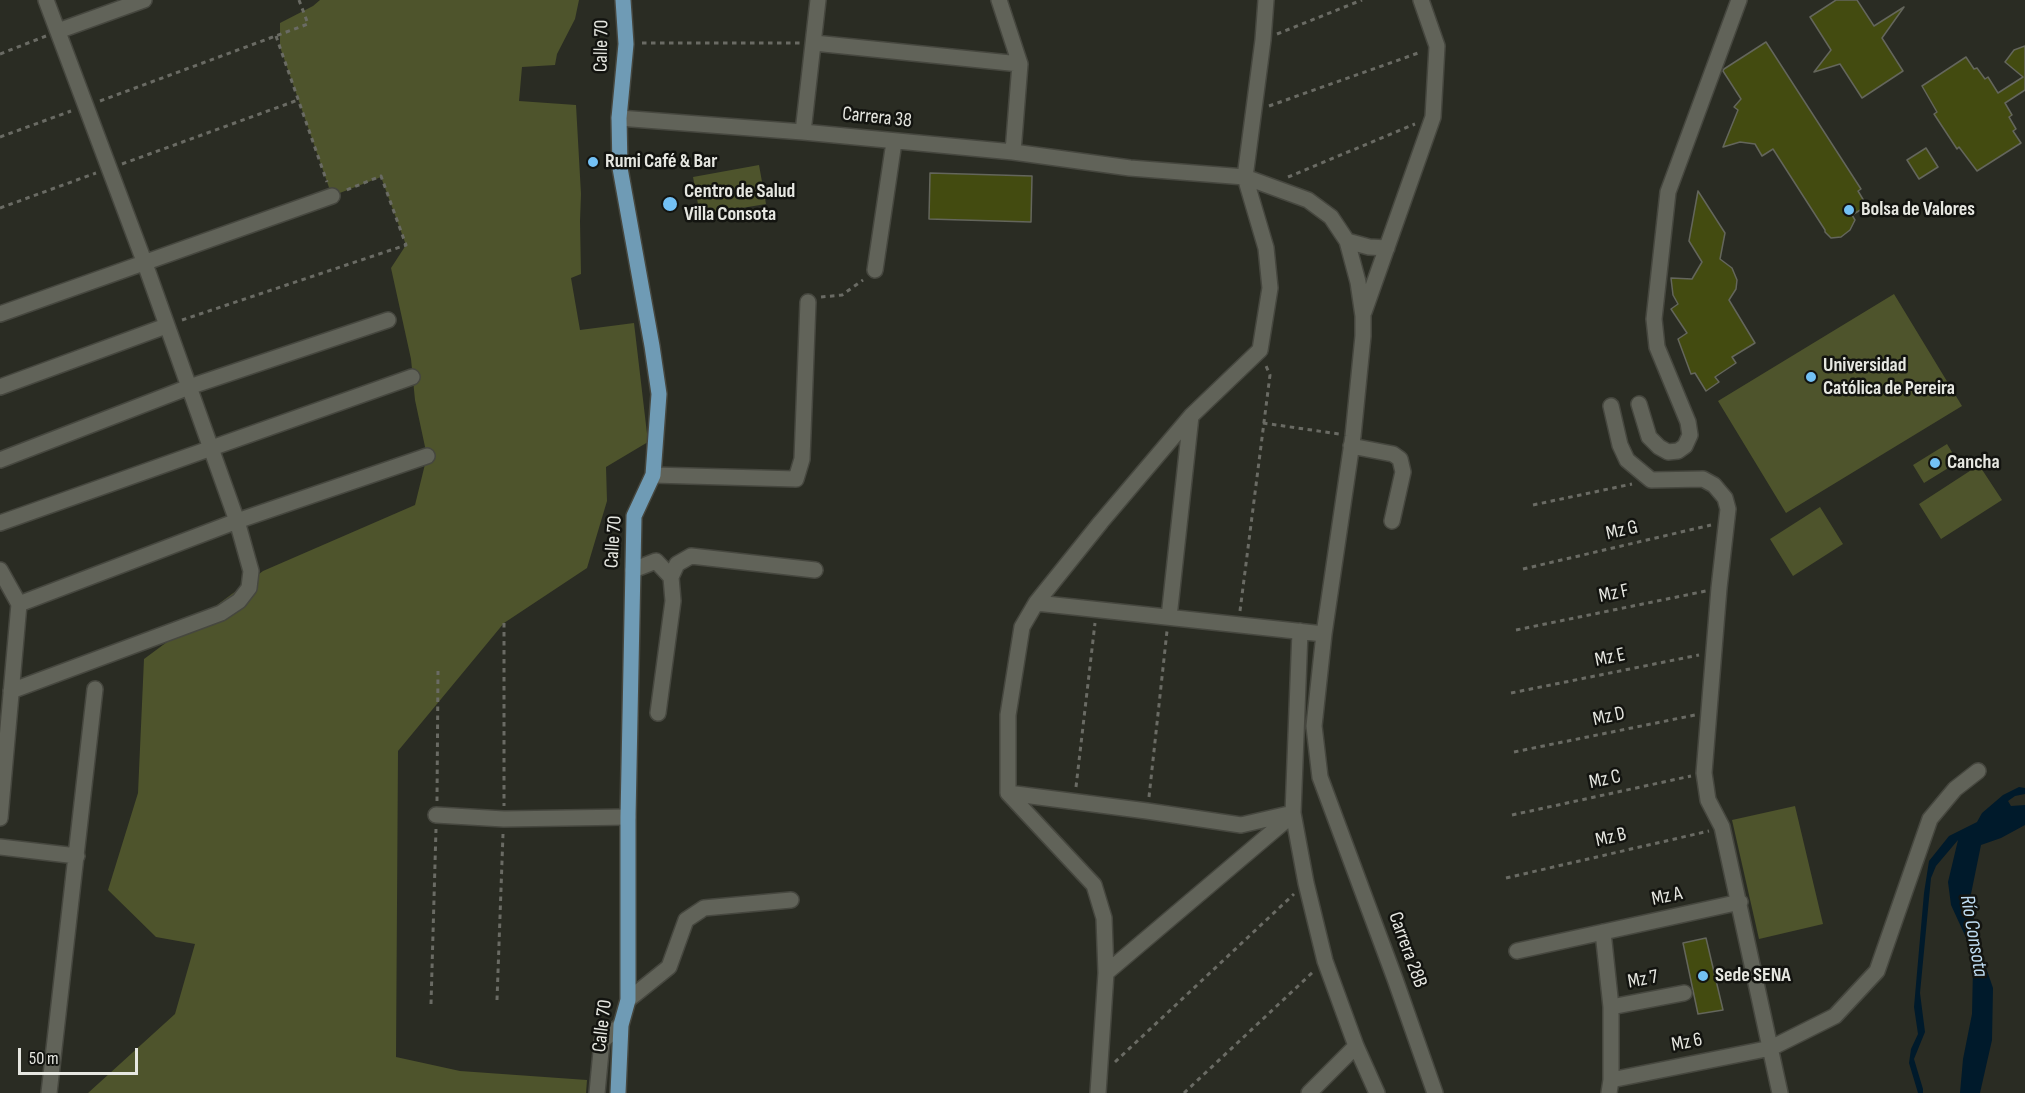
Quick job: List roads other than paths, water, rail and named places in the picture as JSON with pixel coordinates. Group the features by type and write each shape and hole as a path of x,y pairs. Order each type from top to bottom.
{"main road":[{"name":"Calle 70","path":"618,1093 621,1025 628,1000 628,817 634,516 653,475 659,394 620,168 619,118 627,44 623,0"}],"street":[{"path":"11,691 221,613 239,601 249,588 251,571 237,521 144,261 46,0"},
{"path":"58,31 144,0"},
{"path":"803,132 818,0"},
{"path":"999,0 1020,64 1013,152"},
{"path":"1098,1085 1106,973 1104,918 1094,885 1008,793 1008,715 1022,627 1036,603 1191,416 1260,350 1270,288 1266,248 1245,177 1266,0"},
{"path":"1363,316 1433,117 1437,46 1420,0"},
{"path":"1639,404 1649,437 1659,447 1668,452 1678,451 1685,446 1690,435 1688,422 1657,347 1654,319 1668,192 1739,0"},
{"path":"814,43 1020,64"},
{"name":"Carrera 38","path":"619,118 803,132 1013,152 1130,168 1245,177 1308,200 1331,217 1347,242 1358,282 1363,316"},
{"path":"875,270 894,142"},
{"path":"0,314 332,196"},
{"path":"1347,242 1387,248"},
{"path":"653,475 796,479 802,459 808,302"},
{"name":"Carrera 28B","path":"1363,316 1352,441 1324,634 1314,726 1320,777 1435,1093"},
{"path":"0,460 189,387 388,320"},
{"path":"0,387 166,326"},
{"path":"0,523 412,377"},
{"path":"1611,406 1620,445 1627,460 1651,480 1703,479 1714,484 1725,498 1728,509 1719,588 1704,773 1708,800 1722,827 1740,902 1780,1093"},
{"path":"1169,617 1191,416"},
{"path":"1352,441 1393,454 1400,459 1403,472 1392,521"},
{"path":"19,604 237,521 427,456"},
{"path":"658,712 673,601 671,577 678,564 691,556 815,570"},
{"path":"633,570 656,561 671,577"},
{"path":"0,570 19,604 0,818"},
{"path":"1036,603 1324,634"},
{"path":"1300,631 1293,813 1306,883 1325,961 1356,1046 1377,1093"},
{"path":"49,1093 95,689"},
{"name":"Mz 6","path":"1610,1086 1771,1048 1834,1016 1876,971 1929,819 1955,789 1978,771"},
{"path":"1008,793 1241,825 1293,813"},
{"path":"1106,973 1293,813"},
{"path":"436,815 504,819 628,817"},
{"path":"0,847 77,856"},
{"path":"628,1000 669,967 686,920 704,908 791,900"},
{"name":"Mz A","path":"1517,951 1740,902"},
{"path":"1603,932 1611,1007 1610,1086"},
{"name":"Mz 7","path":"1611,1007 1684,993"},
{"path":"597,1093 602,1041 621,1025"},
{"path":"1309,1093 1356,1046"}],"water":[{"name":"Río Consota","path":"2019,787 2025,788 2025,794 2015,796 2008,801 2011,806 2025,805 2025,825 2001,838 1981,845 1971,894 1976,938 1993,988 1992,1040 1980,1093 1960,1093 1963,1059 1972,1014 1973,968 1968,942 1951,905 1948,882 1958,840 1936,866 1931,878 1920,993 1925,1032 1914,1059 1923,1089 1923,1093 1918,1093 1909,1063 1911,1049 1918,1034 1914,1007 1929,861 1949,836 1977,822 1982,813 2003,795"}],"place":[{"name":"Rumi Café & Bar","path":"593,162"},
{"name":"Centro de Salud Villa Consota","path":"670,204"},
{"name":"Bolsa de Valores","path":"1849,210"},
{"name":"Universidad Católica de Pereira","path":"1811,377"},
{"name":"Cancha","path":"1935,463"},
{"name":"Sede SENA","path":"1703,976"}]}
